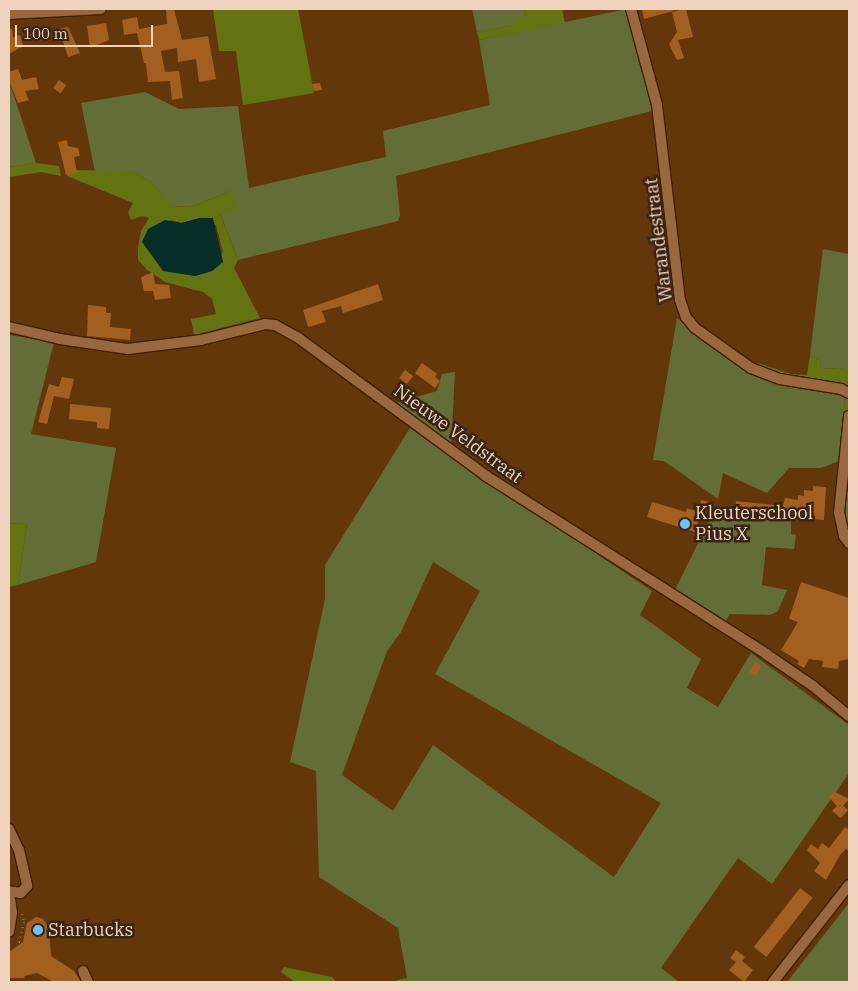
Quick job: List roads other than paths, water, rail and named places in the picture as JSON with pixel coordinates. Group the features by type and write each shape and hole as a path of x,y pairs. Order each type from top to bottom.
{"street":[{"path":"9,14 56,14 101,9"},
{"name":"Warandestraat","path":"631,9 657,104 680,300 686,317 695,328 751,368 780,379 841,389 849,393"},
{"name":"Nieuwe Veldstraat","path":"9,327 60,340 128,349 201,340 266,324 276,325 304,342 424,433 494,481 766,654 813,686 849,716"},
{"path":"849,416 839,512 844,536 849,543"},
{"path":"9,829 19,850 27,886 21,893 9,892 12,913 9,932"},
{"path":"773,982 849,885"},
{"path":"83,971 88,982"}],"water":[{"path":"200,218 213,218 223,262 212,271 195,276 163,271 142,242 148,229 165,220 181,223"}],"place":[{"name":"Kleuterschool Pius X","path":"685,524"},
{"name":"Starbucks","path":"38,930"}]}
